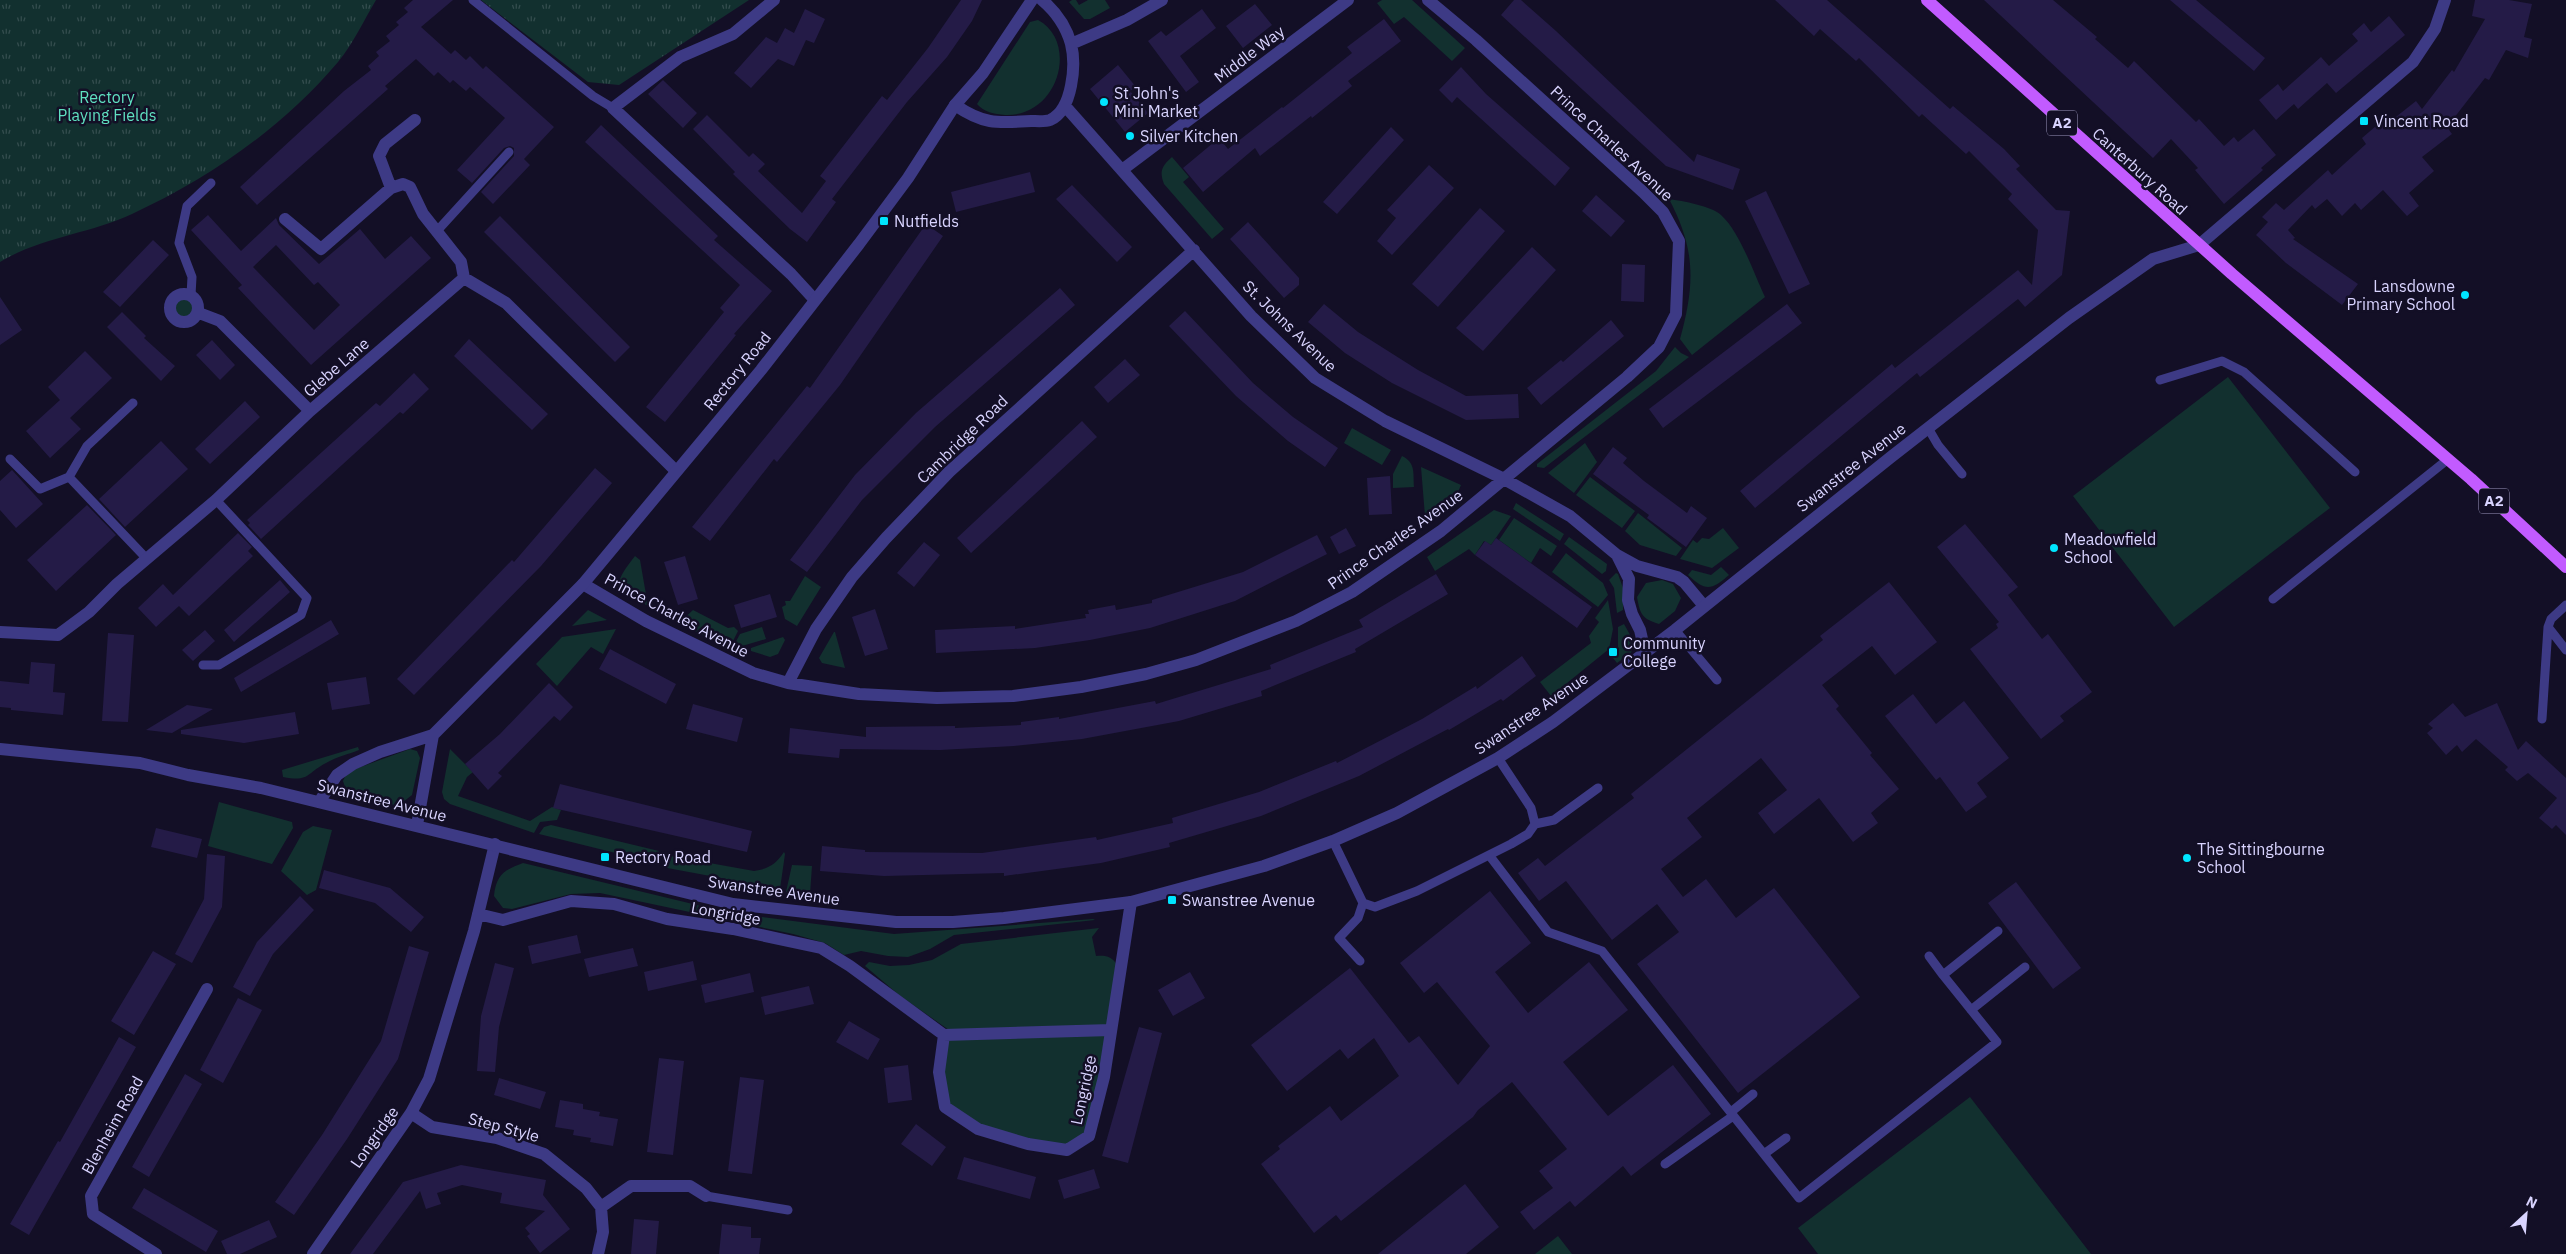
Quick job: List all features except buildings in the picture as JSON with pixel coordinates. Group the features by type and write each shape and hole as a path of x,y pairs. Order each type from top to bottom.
{"main road":[{"name":"Canterbury Road","path":"1927,0 2199,244"},
{"name":"A2","path":"2199,244 2471,479 2566,567"}],"street":[{"path":"774,0 733,34 680,57 613,108 791,274 814,299"},
{"name":"Rectory Road","path":"319,802 337,775 353,764 380,752 433,735 583,584 760,370 908,178 956,105 983,73 1032,0"},
{"path":"956,105 967,113 990,122 1007,124 1050,120 1065,106 1072,80 1071,44 1056,12 1042,0"},
{"path":"1071,44 1127,20 1162,0"},
{"name":"Middle Way","path":"1122,170 1348,0"},
{"name":"Prince Charles Avenue","path":"583,584 646,621 697,647 753,673 788,683 859,694 937,698 1013,696 1099,683 1196,660 1296,621 1352,592 1441,531 1626,377 1659,347 1676,314 1679,241 1663,212 1644,192 1476,40 1428,0"},
{"path":"2199,244 2413,62 2435,29 2445,0"},
{"name":"St. Johns Avenue","path":"1065,106 1251,316 1316,378 1385,421 1504,479 1570,516 1617,555 1636,566 1676,577 1684,582 1704,606"},
{"path":"392,188 379,156 385,144 415,120"},
{"path":"285,219 321,249 392,188 403,184 410,187 423,214 462,262 464,278 506,303 676,471"},
{"name":"Swanstree Avenue","path":"0,749 140,763 417,825 733,904 896,922 953,922 1131,902 1264,866 1333,841 1397,813 1498,758 1553,722 1675,630 2069,318 2153,259 2199,244"},
{"name":"Cambridge Road","path":"788,683 816,629 852,576 886,538 949,472 1194,250"},
{"name":"Glebe Lane","path":"0,632 58,635 89,612 146,558 216,500 310,411 464,278"},
{"path":"182,294 191,295 197,300 199,313 193,321 184,323 174,319 169,310 173,299 182,294"},
{"path":"199,313 220,321 310,411"},
{"name":"St. Johns Avenue","path":"1617,555 1629,579 1628,600 1640,630 1645,652"},
{"path":"417,825 433,735"},
{"name":"Longridge","path":"313,1254 411,1113 429,1079 478,914 495,844"},
{"name":"Longridge","path":"478,914 503,920 571,902 614,904 668,919 733,929 821,948 850,966 944,1035 1111,1030"},
{"name":"Longridge","path":"944,1035 939,1072 945,1106 978,1129 1028,1144 1067,1150 1090,1136 1104,1078 1131,902"},
{"name":"Blenheim Road","path":"156,1254 93,1214 91,1196 207,989"},
{"name":"Step Style","path":"411,1113 432,1127 497,1138 544,1154 586,1188 601,1208"},
{"path":"598,1254 603,1232 601,1208 631,1186 690,1186 706,1196"}],"lane":[{"path":"473,0 592,96 613,108"},
{"path":"437,230 508,152"},
{"path":"191,295 192,277 179,243 187,206 211,183"},
{"path":"2160,380 2222,361 2244,372 2355,472"},
{"path":"10,459 40,489 69,477 87,446 133,403"},
{"path":"1928,428 1938,445 1962,474"},
{"path":"2273,599 2447,460"},
{"path":"69,477 146,558"},
{"path":"203,665 219,665 301,615 306,598 216,500"},
{"path":"2542,719 2548,627 2551,619 2566,605"},
{"path":"2548,627 2566,650"},
{"path":"1675,630 1716,680"},
{"path":"1498,758 1531,808 1535,824"},
{"path":"1363,903 1375,907 1396,899 1489,855 1528,834 1535,824 1554,820 1598,788"},
{"path":"1333,841 1363,903 1358,918 1339,938 1360,961"},
{"path":"1489,855 1548,932 1602,950 1799,1198 1997,1042 1929,956"},
{"path":"1943,975 1998,931"},
{"path":"1971,1010 2025,967"},
{"path":"1665,1164 1732,1114 1753,1094"},
{"path":"1764,1154 1786,1138"},
{"path":"706,1196 788,1210"}],"green space":[{"name":"Rectory Playing Fields","path":"0,0 376,0 343,55 317,86 294,108 244,149 189,184 132,214 116,221 48,241 0,262"},
{"path":"481,0 749,0 619,85 588,82"},
{"path":"1076,0 1079,5 1088,0 1105,0 1110,8 1090,19 1084,19 1069,2"},
{"path":"1382,0 1412,0 1465,48 1452,61 1404,17 1394,24 1377,3"},
{"path":"1038,20 1051,30 1058,44 1060,60 1057,76 1050,92 1039,104 1024,112 1005,115 986,111 977,104 1030,22"},
{"path":"1172,157 1189,177 1183,182 1224,229 1212,239 1164,184 1162,169"},
{"path":"1669,199 1704,207 1721,215 1728,222 1746,254 1765,297 1692,355 1680,339 1690,284 1688,251 1678,217"},
{"path":"184,294 194,298 198,308 194,318 184,322 174,318 170,308 174,298"},
{"path":"1675,347 1689,357 1544,468 1537,467 1537,464 1656,371"},
{"path":"2228,377 2330,508 2174,627 2073,496"},
{"path":"1352,428 1391,450 1382,465 1344,443"},
{"path":"1585,443 1597,462 1574,493 1548,473"},
{"path":"1402,456 1412,465 1414,487 1393,488 1393,474"},
{"path":"1421,467 1461,485 1458,492 1425,516"},
{"path":"1590,477 1635,511 1622,528 1576,495"},
{"path":"1516,503 1564,534 1560,541 1513,509"},
{"path":"1494,510 1511,516 1491,545 1484,541 1475,555 1469,549 1435,571 1427,557"},
{"path":"1638,513 1682,548 1676,556 1640,545 1625,531"},
{"path":"1514,518 1557,546 1551,556 1540,548 1531,563 1499,540"},
{"path":"1723,528 1739,548 1712,568 1680,559 1693,540 1697,543 1702,538 1709,539"},
{"path":"1569,537 1607,564 1606,571 1602,574 1564,544"},
{"path":"1566,553 1603,583 1608,595 1598,607 1552,572"},
{"path":"635,556 640,560 648,606 629,595 620,586 622,575"},
{"path":"1721,567 1729,575 1713,586 1708,587 1699,584 1688,575 1692,570 1711,575"},
{"path":"1616,573 1623,588 1623,610 1617,613 1614,588 1609,580"},
{"path":"805,576 821,587 797,626 785,619 782,607 786,605 785,601 790,601"},
{"path":"1662,580 1673,584 1681,598 1675,611 1659,624 1645,618 1639,608 1637,597 1646,583"},
{"path":"1608,600 1613,629 1609,649 1551,696 1540,682 1591,643 1589,636 1599,622 1595,618"},
{"path":"588,610 607,620 572,626"},
{"path":"693,610 728,628 734,627 738,631 729,649 679,623"},
{"path":"1624,624 1634,642 1631,653 1617,663 1613,658 1618,647 1618,627"},
{"path":"762,627 766,639 732,649 740,634"},
{"path":"616,629 603,654 591,647 557,686 536,664 562,637"},
{"path":"834,632 845,668 822,663 819,658"},
{"path":"783,637 785,640 778,654 770,657 751,651 751,648"},
{"path":"358,747 359,750 330,761 303,778 283,777 282,770"},
{"path":"410,749 417,751 420,758 412,795 398,806 353,794 346,790 343,781 347,772"},
{"path":"450,749 473,772 467,777 458,796 530,821 552,807 561,810 557,820 540,822 534,833 450,804 444,799 442,792"},
{"path":"219,802 292,822 293,828 272,864 208,846"},
{"path":"551,825 659,851 656,863 539,834 544,827"},
{"path":"313,826 332,830 316,890 307,895 281,871 303,832"},
{"path":"784,852 780,889 662,867 665,855 754,871 772,865"},
{"path":"523,863 730,913 894,934 1095,920 954,935 930,949 908,957 888,956 861,951 844,955 825,943 793,934 600,893 571,894 512,909 503,908 494,896 499,878 506,871"},
{"path":"792,865 812,866 810,894 786,892"},
{"path":"1099,928 1092,937 1096,956 1108,957 1117,965 1089,1136 1067,1150 978,1129 945,1107 939,1072 949,1030 899,995 865,966 869,962 890,966 909,965 932,960 961,944"},
{"path":"1970,1097 2091,1254 1818,1254 1798,1228"},
{"path":"1558,1236 1572,1254 1535,1254"}],"place":[{"name":"St John's Mini Market","path":"1104,102"},
{"name":"Vincent Road","path":"2364,121"},
{"name":"Silver Kitchen","path":"1130,136"},
{"name":"Nutfields","path":"884,221"},
{"name":"Lansdowne Primary School","path":"2465,295"},
{"name":"Meadowfield School","path":"2054,548"},
{"name":"Community College","path":"1613,652"},
{"name":"Rectory Road","path":"605,857"},
{"name":"The Sittingbourne School","path":"2187,858"},
{"name":"Swanstree Avenue","path":"1172,900"}]}
